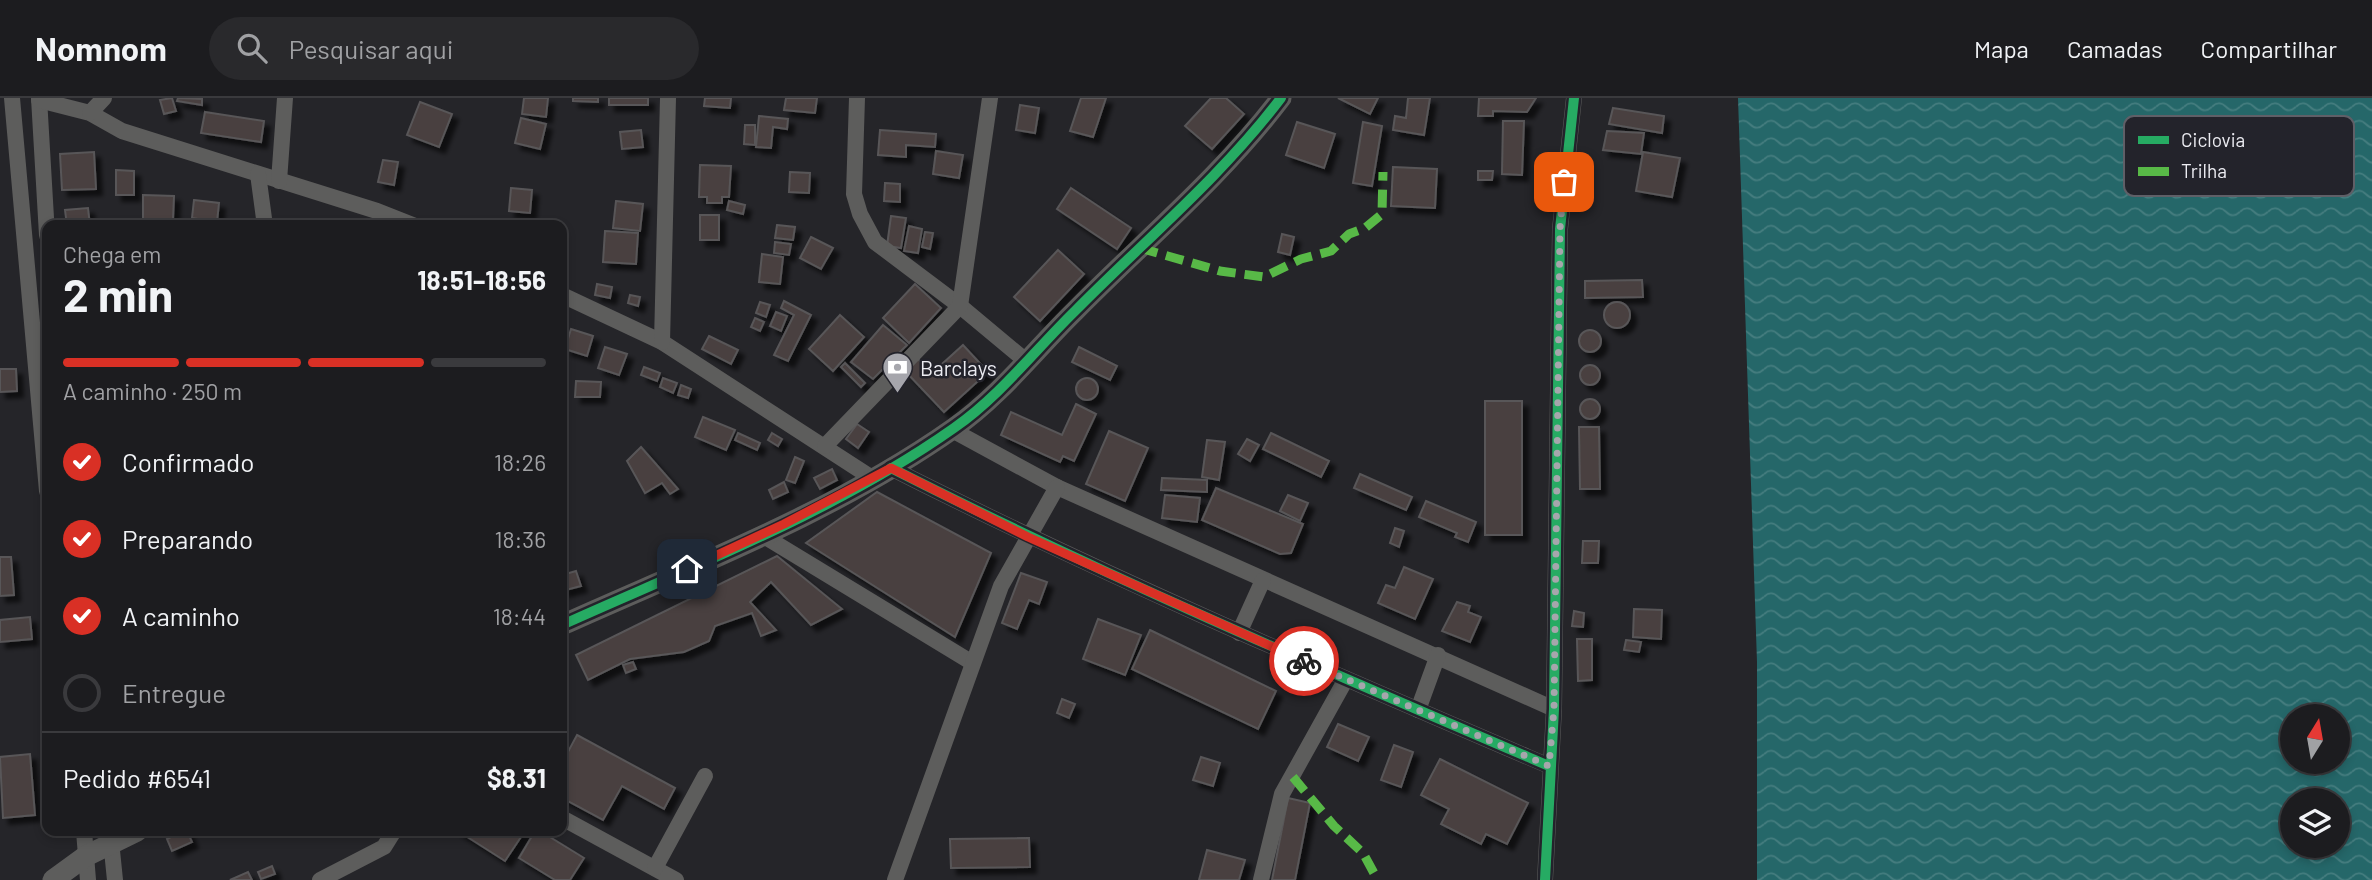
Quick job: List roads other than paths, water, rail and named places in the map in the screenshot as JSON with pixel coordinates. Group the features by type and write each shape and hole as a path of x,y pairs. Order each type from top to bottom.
{"street":[{"path":"12,98 42,435"},
{"path":"90,113 104,98"},
{"path":"279,181 285,98"},
{"path":"662,342 668,98"},
{"path":"857,98 853,194 875,242 960,306 1026,361"},
{"path":"825,446 960,306 990,98"},
{"path":"567,623 762,535 891,468 952,430 980,409 1199,191 1280,98"},
{"path":"1545,880 1554,709 1560,229 1574,98"},
{"path":"46,220 39,99 90,113 122,131 400,220"},
{"path":"258,174 264,220"},
{"path":"567,297 662,342 872,478"},
{"path":"952,430 1057,487 1554,709"},
{"path":"891,468 1028,537 1239,633 1549,766"},
{"path":"895,880 971,662 1001,586 1057,487"},
{"path":"762,535 971,662"},
{"path":"1239,633 1263,580"},
{"path":"1418,710 1438,655"},
{"path":"1261,880 1282,794 1346,679"},
{"path":"654,868 705,776"},
{"path":"567,821 676,880"},
{"path":"84,836 88,880"},
{"path":"320,880 384,847 391,836"},
{"path":"53,880 111,837"},
{"path":"111,837 115,880"}],"water":[{"path":"1738,98 2372,98 2372,880 1757,880 1757,662"}],"place":[{"name":"Barclays","path":"897,394"}]}
